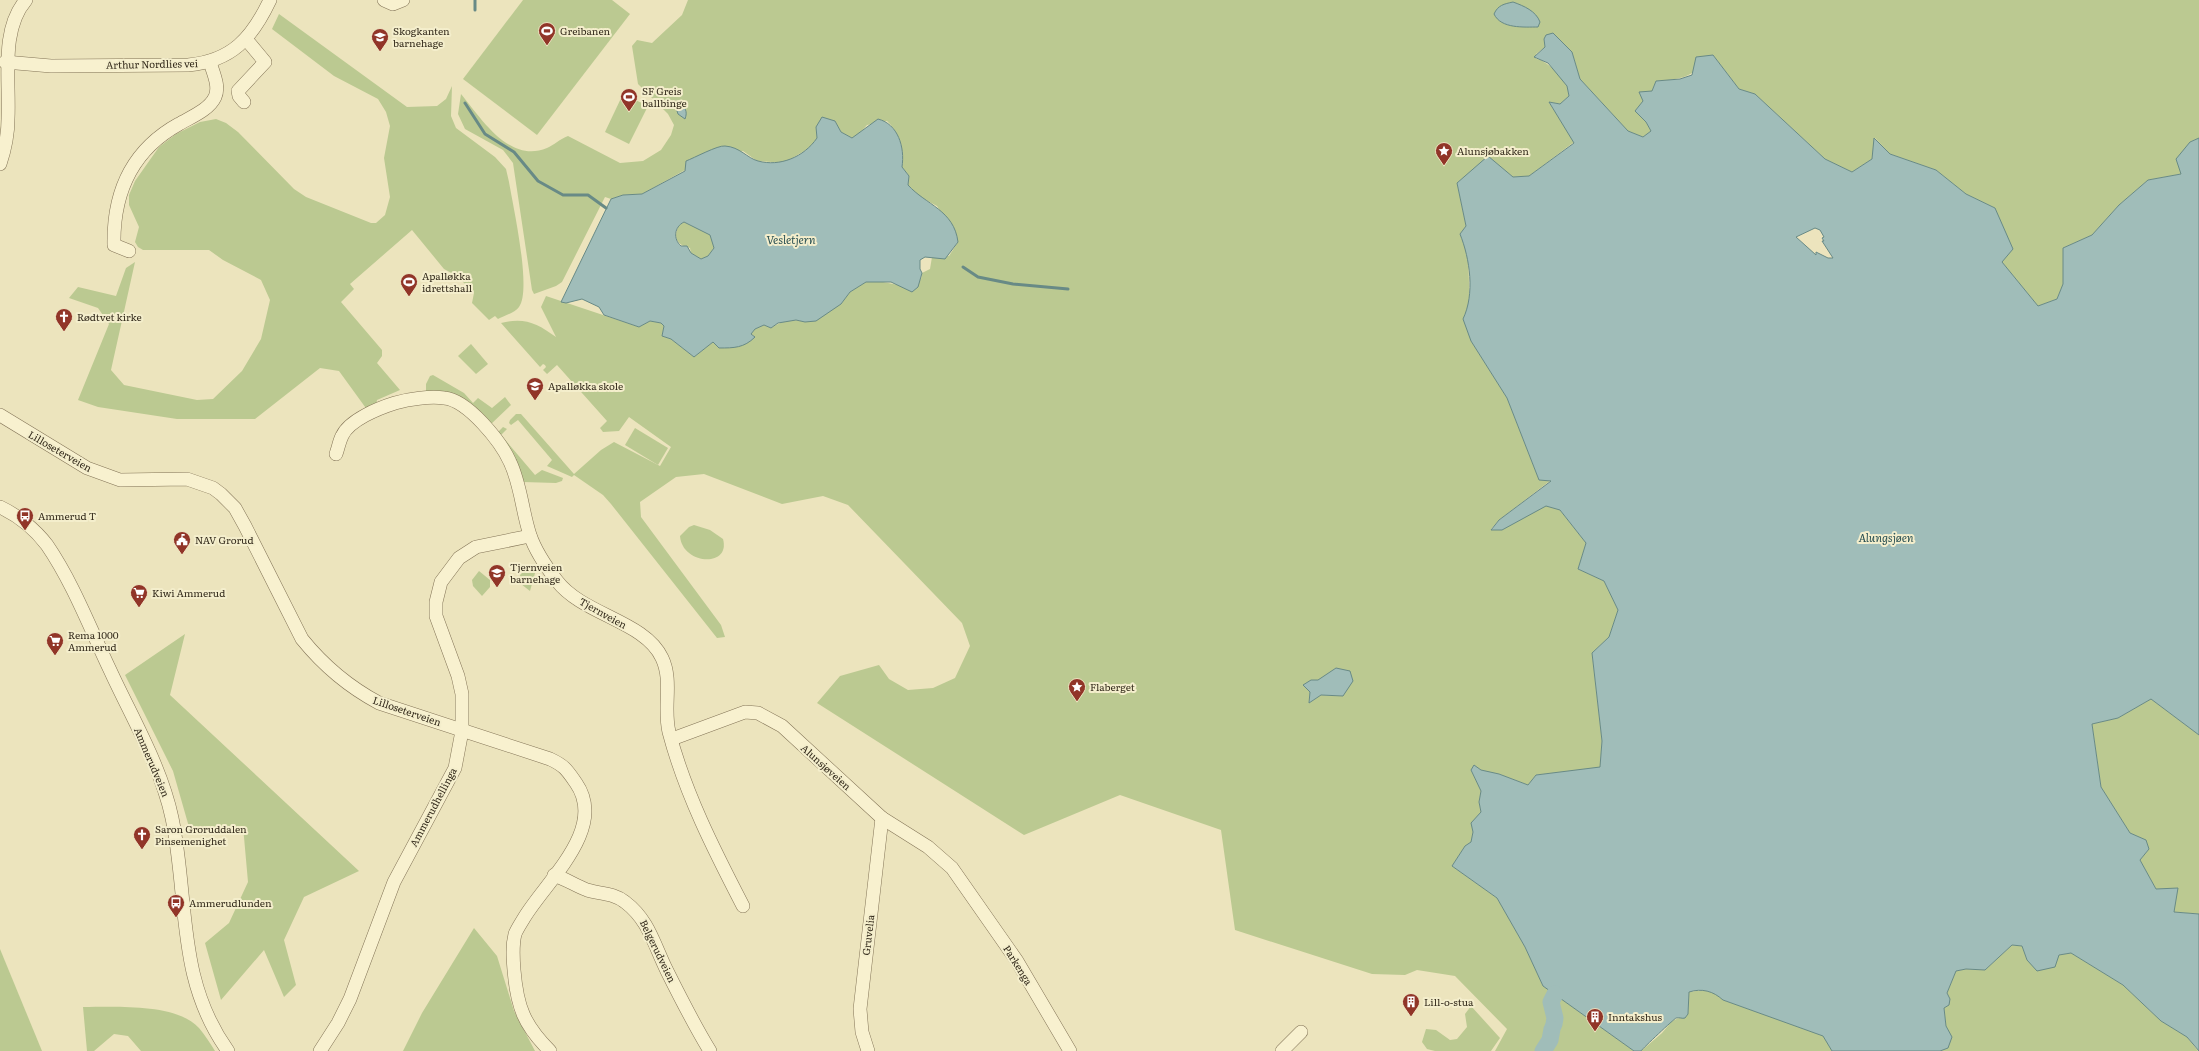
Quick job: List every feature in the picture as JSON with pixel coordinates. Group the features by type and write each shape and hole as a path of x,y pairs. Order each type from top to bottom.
{"street":[{"path":"0,164 6,142 8,118 5,62 6,41 13,15 26,0"},
{"name":"Arthur Nordlies vei","path":"5,62 65,66 182,65 210,62 231,52 246,40 256,27 270,0"},
{"path":"384,0 393,4 403,0"},
{"path":"244,102 239,96 238,91 265,62 246,40"},
{"path":"129,251 114,245 116,206 122,186 138,159 153,141 169,129 204,110 213,101 217,91 210,62"},
{"name":"Tjernveien","path":"336,454 342,435 369,413 404,401 446,398 463,407 478,419 501,444 516,477 530,536 555,578 563,588 589,607 640,634 656,649 665,666 668,677 666,705 678,765 714,849 742,906"},
{"name":"Lilloseterveien","path":"0,416 86,468 120,480 187,479 213,488 235,508 302,638 313,652 344,680 364,695 379,703 550,759 565,766 580,788 584,798 586,812 584,827 575,846 533,902 515,933 512,952 518,1004 525,1021 535,1035 550,1051"},
{"name":"Ammerudveien","path":"0,507 31,528 53,555 86,619 153,760 168,799 174,827 185,933 194,981 210,1021 228,1051"},
{"name":"Ammerudhellinga","path":"320,1051 338,1024 350,999 394,882 455,768 462,731 462,694 458,676 436,616 436,602 442,582 459,558 476,547 530,536"},
{"name":"Alunsjøveien","path":"672,739 739,713 758,713 782,726 882,818 928,847 943,859 963,881"},
{"name":"Gruvelia","path":"868,1051 862,1032 860,1009 882,818"},
{"name":"Belgerudveien","path":"554,875 573,882 586,889 614,896 624,901 640,915 648,927 666,969 710,1051"},
{"name":"Parkenga","path":"963,881 1017,961 1070,1051"},
{"path":"1282,1051 1301,1032"}],"green space":[{"name":"Greibanen","path":"523,0 612,0 630,14 537,135 463,79"},
{"path":"688,0 2199,0 2199,138 2190,142 2181,174 2148,180 2119,205 2092,235 2063,248 2063,284 2057,299 2038,306 2002,262 1995,208 1966,194 1936,170 1890,154 1875,138 1872,159 1852,172 1825,159 1755,94 1739,89 1713,55 1699,68 1688,75 1675,79 1656,81 1652,91 1635,111 1646,122 1651,131 1643,137 1628,131 1580,79 1572,52 1553,33 1544,39 1545,47 1536,54 1536,59 1544,62 1553,69 1568,87 1569,96 1560,104 1549,102 1574,142 1529,176 1513,177 1488,157 1457,183 1466,226 1460,234 1468,254 1471,341 1507,398 1539,480 1551,480 1499,520 1491,529 1546,505 1560,510 1586,543 1578,569 1604,581 1618,610 1609,637 1592,653 1602,741 1600,768 1536,775 1528,785 1499,774 1471,770 1481,791 1479,802 1481,812 1472,823 1473,832 1471,843 1465,846 1452,866 1497,898 1525,947 1543,986 1634,1051 1495,1051 1507,1029 1455,976 1417,970 1405,975 1372,974 1235,930 1221,830 1120,795 1024,835 817,703 840,676 879,665 889,679 908,690 933,688 955,678 970,646 962,623 848,505 823,496 782,504 704,474 676,477 640,502 641,517 721,625 725,637 717,638 603,495 574,475 572,477 547,466 552,460 518,420 511,425 509,423 516,414 521,414 574,474 601,450 614,442 660,466 671,447 629,417 619,431 603,432 600,428 607,421 557,365 547,374 543,370 546,367 545,365 543,364 540,367 501,323 509,321 530,322 543,328 556,337 541,307 546,296 639,327 650,321 661,323 664,326 662,336 671,339 694,357 713,342 754,336 751,334 755,329 764,325 771,328 787,321 796,320 805,322 841,304 850,292 866,282 878,281 903,286 921,279 922,273 930,269 932,257 949,256 958,242 937,206 918,196 908,185 909,176 902,167 902,148 898,136 887,121 867,125 858,135 852,138 841,132 835,121 816,127 817,138 811,147 784,163 757,161 743,151 685,170 642,194 623,195 611,199 605,197 562,282 556,286 534,294 532,290 513,163 503,150 465,129 458,114 461,94 497,136 520,150 533,151 547,148 568,136 620,163 643,161 661,150 671,135 674,125 668,114 638,84 632,46 637,40 652,43 682,15","holes":["1336,668 1343,696 1321,695 1309,703 1311,691 1317,682"]},
{"path":"279,14 407,107 437,106 446,99 452,86 451,116 456,128 495,157 506,169 523,266 522,298 519,307 512,313 498,319 495,316 489,320 472,303 474,293 457,276 444,269 412,230 350,284 354,289 341,302 382,350 382,356 377,363 400,390 377,400 376,407 368,411 339,371 320,368 255,419 177,419 98,407 78,400 109,324 98,308 69,298 78,287 116,296 126,268 135,262 111,370 124,385 197,400 213,399 242,371 261,339 270,300 261,280 223,260 209,250 143,250 138,247 135,242 139,227 129,205 129,195 135,181 159,147 176,134 200,122 216,119 226,123 238,132 294,189 306,197 371,223 376,223 385,215 390,197 384,158 390,126 386,112 378,99 334,76 272,29"},
{"name":"SF Greis ballbinge","path":"623,94 648,106 629,144 605,132"},
{"path":"684,222 710,234 714,248 708,256 701,259 691,253 690,248 679,243 676,233 679,225"},
{"path":"471,344 488,364 476,374 458,356"},
{"path":"433,375 464,393 473,403 478,398 492,408 505,397 511,405 490,425 426,394 426,384 430,376"},
{"path":"503,427 507,429 501,435 535,475 542,470 563,478 562,481 556,483 523,482 497,433"},
{"path":"635,428 668,448 658,465 625,445"},
{"path":"694,525 710,530 723,539 724,548 720,555 705,559 689,553 683,546 680,536 689,527"},
{"path":"529,566 535,573 530,591 521,584 520,575"},
{"path":"479,571 490,580 490,587 482,596 473,586 472,580"},
{"path":"185,634 170,695 359,871 304,897 284,940 296,985 284,997 264,950 221,1000 205,943 229,923 248,882 243,826 191,834 173,771 125,675"},
{"path":"2151,699 2199,735 2199,914 2174,912 2156,889 2140,860 2149,849 2145,840 2130,833 2101,787 2092,724 2118,718"},
{"path":"474,928 497,956 514,1011 535,1051 403,1051 422,1013"},
{"path":"2012,945 2022,946 2027,960 2071,953 2123,985 2161,1021 2187,1037 2198,1051 1940,1051 1948,1047 1944,1008 1950,999 1947,993 1956,971 1966,969 1985,970"},
{"path":"0,949 42,1051 0,1051"},
{"path":"1704,990 1715,993 1723,1000 1824,1036 1832,1051 1641,1051 1662,1033 1672,1021 1688,1014 1689,992"},
{"path":"1471,1006 1500,1038 1491,1051 1435,1051 1427,1049 1422,1042 1426,1029 1436,1030 1450,1040 1457,1039 1467,1027 1465,1014"},
{"path":"83,1007 144,1008 176,1014 189,1020 199,1028 215,1051 141,1051 128,1036 114,1034 94,1051 87,1051"}],"water":[{"path":"1513,2 1525,7 1536,15 1540,22 1538,27 1507,25 1497,19 1494,14 1497,9 1504,4"},
{"name":"Alungsjøen","path":"1553,33 1572,52 1580,79 1628,131 1643,137 1651,131 1646,122 1635,111 1643,101 1639,92 1652,91 1656,81 1680,79 1692,75 1696,57 1713,55 1739,89 1755,94 1825,159 1852,172 1872,159 1874,138 1890,154 1936,170 1966,194 1995,208 2013,249 2002,262 2038,306 2057,299 2063,284 2063,248 2092,235 2119,205 2148,180 2181,174 2176,159 2190,142 2199,138 2199,735 2151,699 2118,718 2092,724 2101,787 2130,833 2146,840 2149,849 2140,860 2156,889 2178,888 2174,912 2199,914 2199,1051 2187,1037 2161,1021 2123,985 2071,953 2059,955 2055,967 2037,971 2027,960 2022,946 2012,945 1985,970 1966,969 1956,971 1947,993 1950,999 1949,1005 1944,1008 1946,1026 1952,1037 1948,1048 1940,1051 1832,1051 1823,1036 1723,1000 1711,992 1698,990 1689,992 1688,1014 1685,1018 1676,1018 1641,1051 1634,1051 1543,986 1525,947 1497,898 1452,866 1465,846 1471,842 1473,832 1471,823 1481,812 1479,802 1481,791 1471,770 1474,765 1481,770 1499,774 1528,785 1536,775 1600,767 1602,741 1592,653 1609,637 1618,610 1604,581 1578,569 1586,543 1560,510 1546,506 1502,530 1491,530 1499,520 1551,481 1539,480 1507,398 1471,341 1463,319 1469,299 1470,276 1469,265 1460,234 1466,226 1457,183 1488,156 1513,177 1529,176 1574,143 1549,102 1560,104 1569,96 1567,86 1548,63 1534,57 1545,47 1544,39 1546,35","holes":["1815,228 1820,230 1824,237 1822,238 1824,241 1822,241 1833,258 1828,258 1816,252 1816,255 1796,237"]},
{"path":"680,102 686,110 685,119 678,114 676,108"},
{"name":"Vesletjern","path":"822,117 835,121 841,132 852,138 878,119 891,126 899,137 903,159 902,167 909,176 908,185 945,215 951,222 958,242 945,259 925,257 920,260 920,269 922,273 918,287 912,292 891,282 866,282 850,292 841,304 816,321 805,322 796,320 778,323 771,328 764,325 755,329 751,334 755,337 743,345 719,348 713,342 694,357 671,339 662,336 664,326 661,323 650,321 639,327 604,315 599,307 582,299 566,303 561,302 611,199 623,195 642,194 685,171 686,161 722,146 735,148 750,158 766,163 775,163 791,159 812,145 817,138 816,127","holes":["684,222 710,235 714,248 708,256 701,259 691,253 687,246 681,246 676,237 678,227"]},
{"path":"1336,668 1350,671 1353,681 1343,696 1321,695 1309,703 1310,692 1303,685 1311,680 1318,680"}],"waterway":[{"path":"475,0 475,10"},
{"path":"465,103 485,134 514,152 538,181 563,195 588,195 606,208"},
{"path":"963,267 978,277 1013,284 1068,289"},
{"path":"1554,1024 1555,1018 1551,1002 1555,994"},
{"path":"1543,1051 1550,1040 1552,1029"}],"place":[{"name":"Greibanen","path":"547,46"},
{"name":"Skogkanten barnehage","path":"380,52"},
{"name":"SF Greis ballbinge","path":"629,112"},
{"name":"Alunsjøbakken","path":"1444,166"},
{"name":"Apalløkka idrettshall","path":"409,297"},
{"name":"Rødtvet kirke","path":"64,332"},
{"name":"Apalløkka skole","path":"535,401"},
{"name":"Ammerud T","path":"25,531"},
{"name":"NAV Grorud","path":"182,555"},
{"name":"Tjernveien barnehage","path":"497,588"},
{"name":"Kiwi Ammerud","path":"139,608"},
{"name":"Rema 1000 Ammerud","path":"55,656"},
{"name":"Flaberget","path":"1077,702"},
{"name":"Saron Groruddalen Pinsemenighet","path":"142,850"},
{"name":"Ammerudlunden","path":"176,918"},
{"name":"Lill-o-stua","path":"1411,1017"},
{"name":"Inntakshus","path":"1595,1032"}]}
